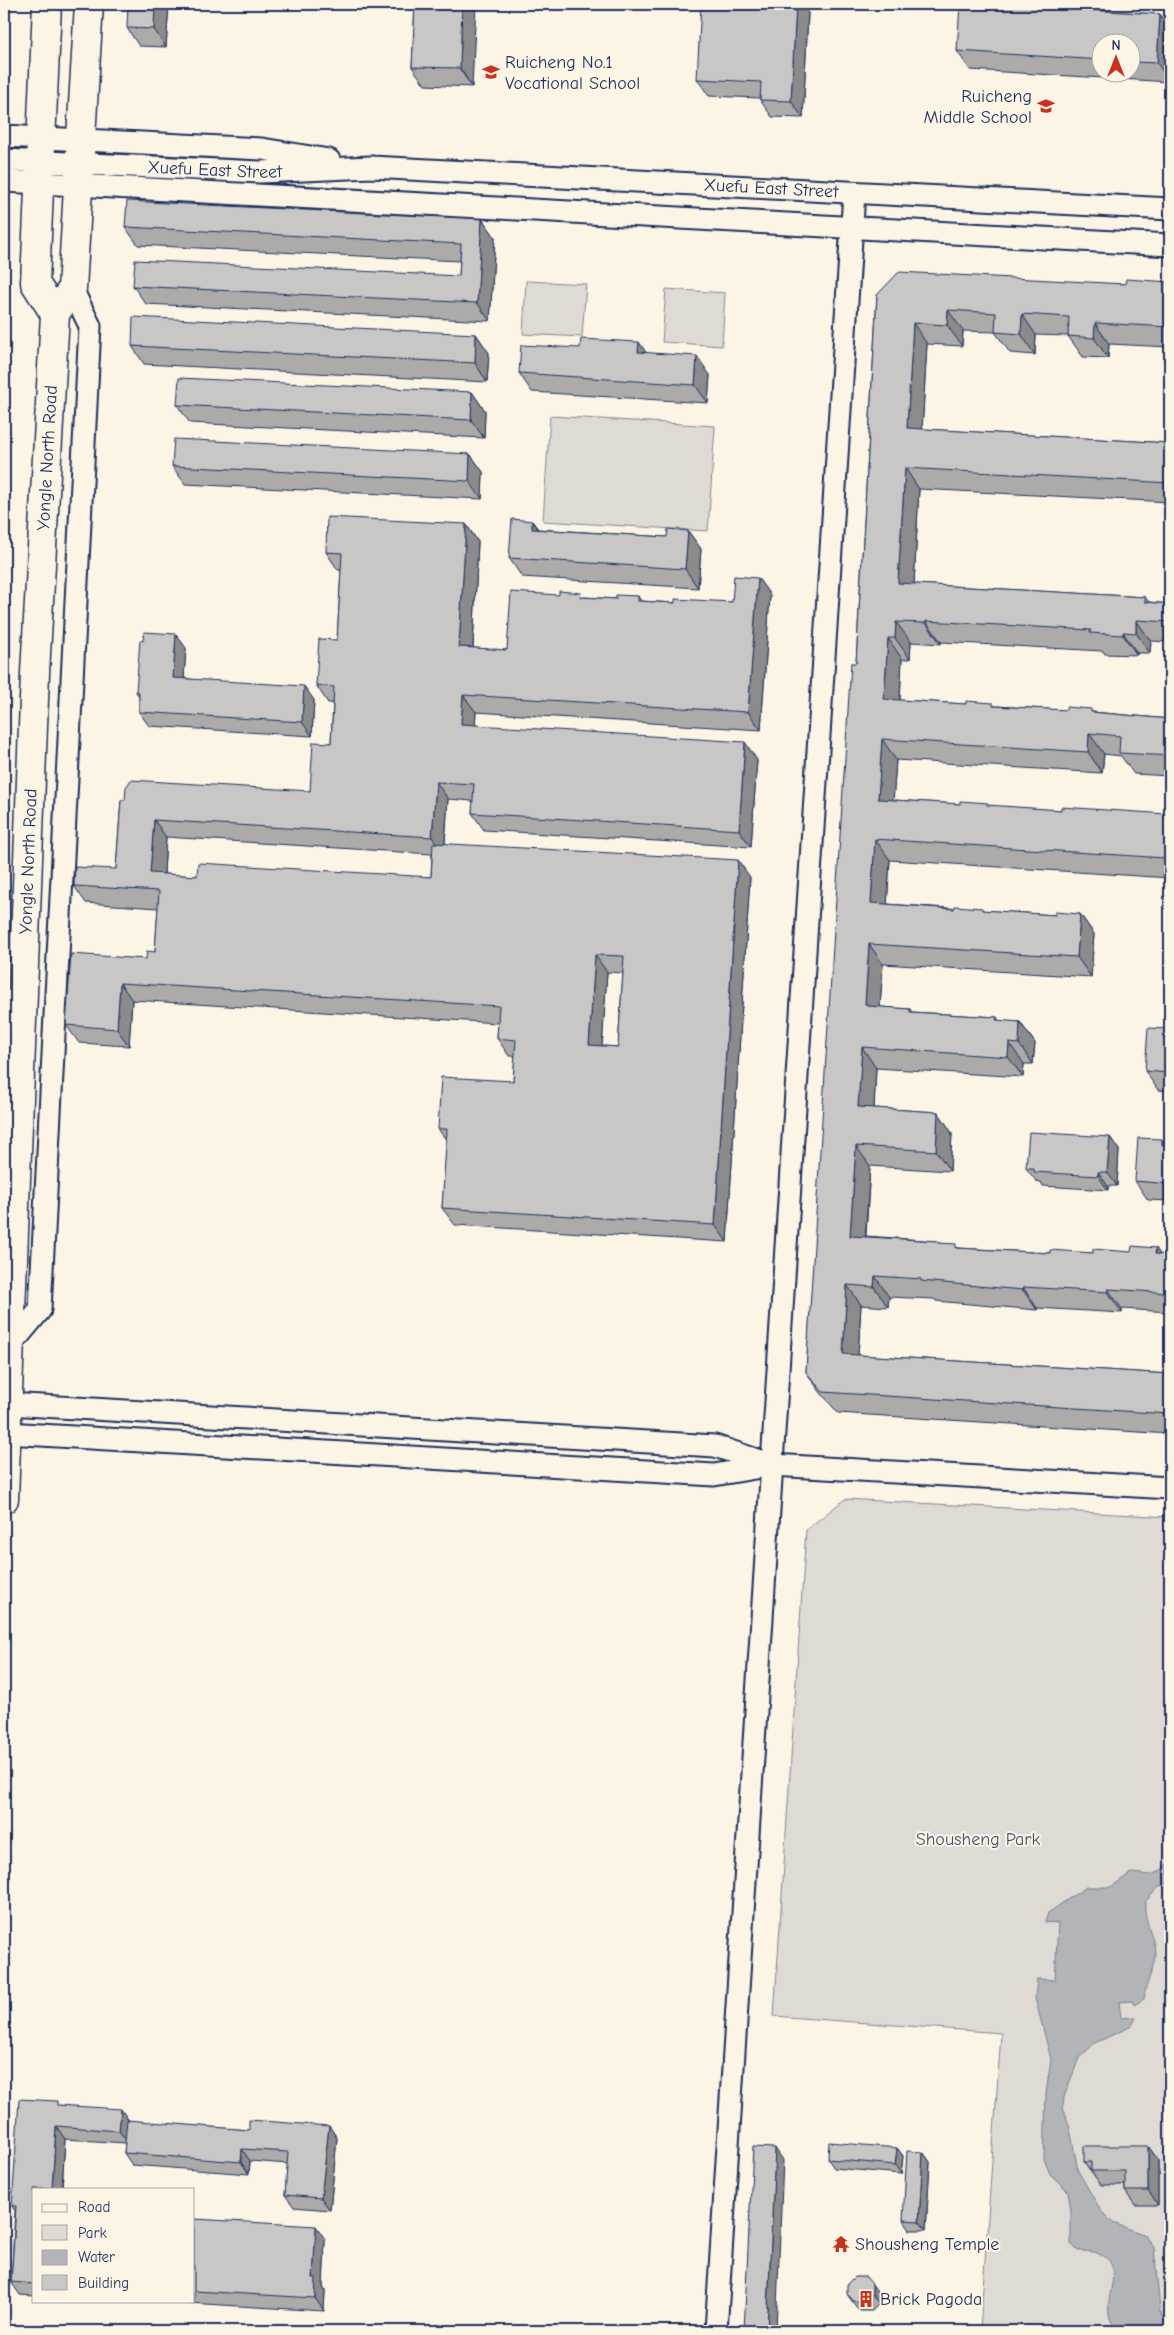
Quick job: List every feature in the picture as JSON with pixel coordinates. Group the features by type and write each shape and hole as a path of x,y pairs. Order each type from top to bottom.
{"main road":[{"path":"47,4 60,159 72,289 55,314 35,283 60,159 89,4"},
{"name":"Yongle North Road","path":"4,1499 10,1346 9,1250 13,1002 35,673 55,314"}],"street":[{"path":"4,136 60,159"},
{"path":"4,181 60,159"},
{"path":"4,160 60,159 852,227 1170,245"},
{"name":"Xuefu East Street","path":"60,159 260,172 371,167 1170,210"},
{"path":"716,2331 854,193"},
{"path":"10,1346 40,1310 90,326 72,289"},
{"path":"8,1404 715,1446 772,1465"},
{"path":"7,1433 714,1475 772,1465 1170,1488"}],"green space":[{"path":"526,281 586,284 582,337 523,334"},
{"path":"666,289 725,293 722,346 662,342"},
{"path":"550,416 715,426 708,531 543,521"},
{"name":"Shousheng Park","path":"845,1499 1170,1517 1170,2331 980,2331 1001,2033 774,2016 806,1530"}],"water":[{"path":"1170,1861 1170,1881 1158,1888 1145,1902 1146,1915 1155,1953 1144,1999 1134,2005 1132,2001 1119,2002 1121,2018 1136,2017 1132,2026 1095,2043 1079,2058 1064,2097 1063,2108 1070,2128 1078,2171 1101,2211 1113,2223 1143,2234 1154,2247 1160,2311 1170,2331 1120,2331 1112,2322 1109,2312 1113,2277 1112,2267 1108,2259 1095,2252 1078,2251 1071,2244 1071,2211 1068,2191 1050,2174 1044,2159 1046,2094 1051,2059 1035,1998 1037,1979 1055,1980 1058,1923 1045,1922 1048,1913 1086,1887 1111,1887 1131,1873 1151,1875 1160,1871"}],"building":[{"path":"128,4 155,4 154,29 127,28"},
{"path":"415,4 462,4 460,68 412,67"},
{"path":"701,4 796,4 791,101 760,100 761,82 697,79"},
{"path":"960,4 1015,6 1015,4 1087,4 1087,10 1160,14 1157,63 1142,62 1142,32 1092,32 1092,59 957,51"},
{"path":"127,201 482,219 477,303 133,286 135,260 459,276 461,244 125,227"},
{"path":"899,272 1125,284 1126,279 1170,282 1170,327 1095,323 1094,338 1068,336 1069,317 1022,314 1021,334 995,332 996,313 948,310 947,325 913,323 907,428 1170,443 1170,483 905,468 898,583 1145,597 1145,602 1170,604 1170,640 1168,639 1169,622 1136,620 1136,633 1123,632 1123,635 1090,633 1091,630 926,621 926,623 896,622 895,638 888,638 884,699 966,704 966,701 993,703 993,706 1066,710 1066,707 1091,709 1091,712 1170,719 1170,756 1119,753 1120,736 1089,733 1088,752 882,739 878,799 960,804 960,801 988,803 987,805 1061,810 1061,807 1168,814 1165,858 875,839 871,903 954,909 955,906 982,908 982,910 1055,915 1055,912 1080,914 1077,957 869,944 865,1004 868,1004 868,1006 910,1009 910,1012 997,1017 996,1020 1020,1022 1019,1044 1009,1043 1008,1057 862,1047 858,1107 938,1112 936,1151 856,1146 850,1236 938,1241 938,1243 956,1244 956,1248 1050,1253 1050,1250 1093,1253 1093,1249 1131,1252 1132,1246 1156,1248 1155,1254 1170,1255 1170,1293 1108,1289 1108,1292 1023,1287 1023,1290 875,1276 874,1287 847,1285 843,1354 1170,1374 1170,1414 823,1392 806,1372 851,663 856,663 877,295"},
{"path":"133,317 476,334 475,363 132,346"},
{"path":"581,339 639,342 638,352 697,356 695,385 519,373 521,345 580,348"},
{"path":"179,378 472,392 471,420 177,405"},
{"path":"174,439 470,454 469,481 172,466"},
{"path":"327,517 466,524 459,647 507,650 511,592 559,595 559,591 581,593 580,597 616,599 616,595 638,596 638,601 675,603 675,599 732,602 734,576 758,578 748,712 463,695 461,724 745,742 739,830 472,813 474,784 436,782 432,837 154,820 150,873 197,876 198,863 431,877 433,843 738,860 715,1225 442,1208 447,1129 438,1129 441,1077 513,1081 516,1040 497,1038 499,1006 120,983 117,1029 66,1025 71,954 146,959 147,951 155,952 159,891 74,886 75,867 116,869 121,800 125,800 126,787 131,780 310,791 313,742 331,743 334,687 316,685 319,639 337,640 342,553 326,552","holes":["595,955 624,956 618,1047 589,1045"]},
{"path":"512,519 532,521 532,529 667,537 668,529 688,531 685,569 509,558"},
{"path":"144,632 176,634 173,678 304,686 302,722 139,712 139,692 136,692 140,640 143,641"},
{"path":"1148,1028 1170,1029 1170,1073 1145,1071"},
{"path":"1029,1132 1110,1137 1107,1172 1098,1172 1098,1176 1034,1172 1034,1168 1026,1168"},
{"path":"1138,1138 1162,1139 1162,1145 1170,1145 1170,1184 1135,1181"},
{"path":"19,2099 57,2101 57,2105 121,2109 119,2131 56,2126 52,2188 32,2188 32,2284 11,2282 16,2206 12,2206"},
{"path":"127,2120 249,2130 249,2120 329,2126 321,2198 285,2195 288,2152 242,2149 241,2162 124,2153"},
{"path":"829,2142 897,2148 895,2165 828,2159"},
{"path":"1084,2146 1148,2146 1148,2191 1125,2191 1125,2171 1091,2171 1091,2162 1084,2162"},
{"path":"753,2147 775,2148 767,2331 744,2331"},
{"path":"907,2151 923,2152 919,2221 903,2220"},
{"path":"195,2219 316,2226 313,2278 316,2278 315,2298 195,2291"},
{"path":"854,2277 866,2277 872,2284 872,2294 865,2302 854,2301 847,2294 847,2284"}],"place":[{"name":"Ruicheng No.1 Vocational School","path":"491,72"},
{"name":"Ruicheng Middle School","path":"1046,106"},
{"name":"Shousheng Temple","path":"841,2244"},
{"name":"Brick Pagoda","path":"866,2299"}]}
